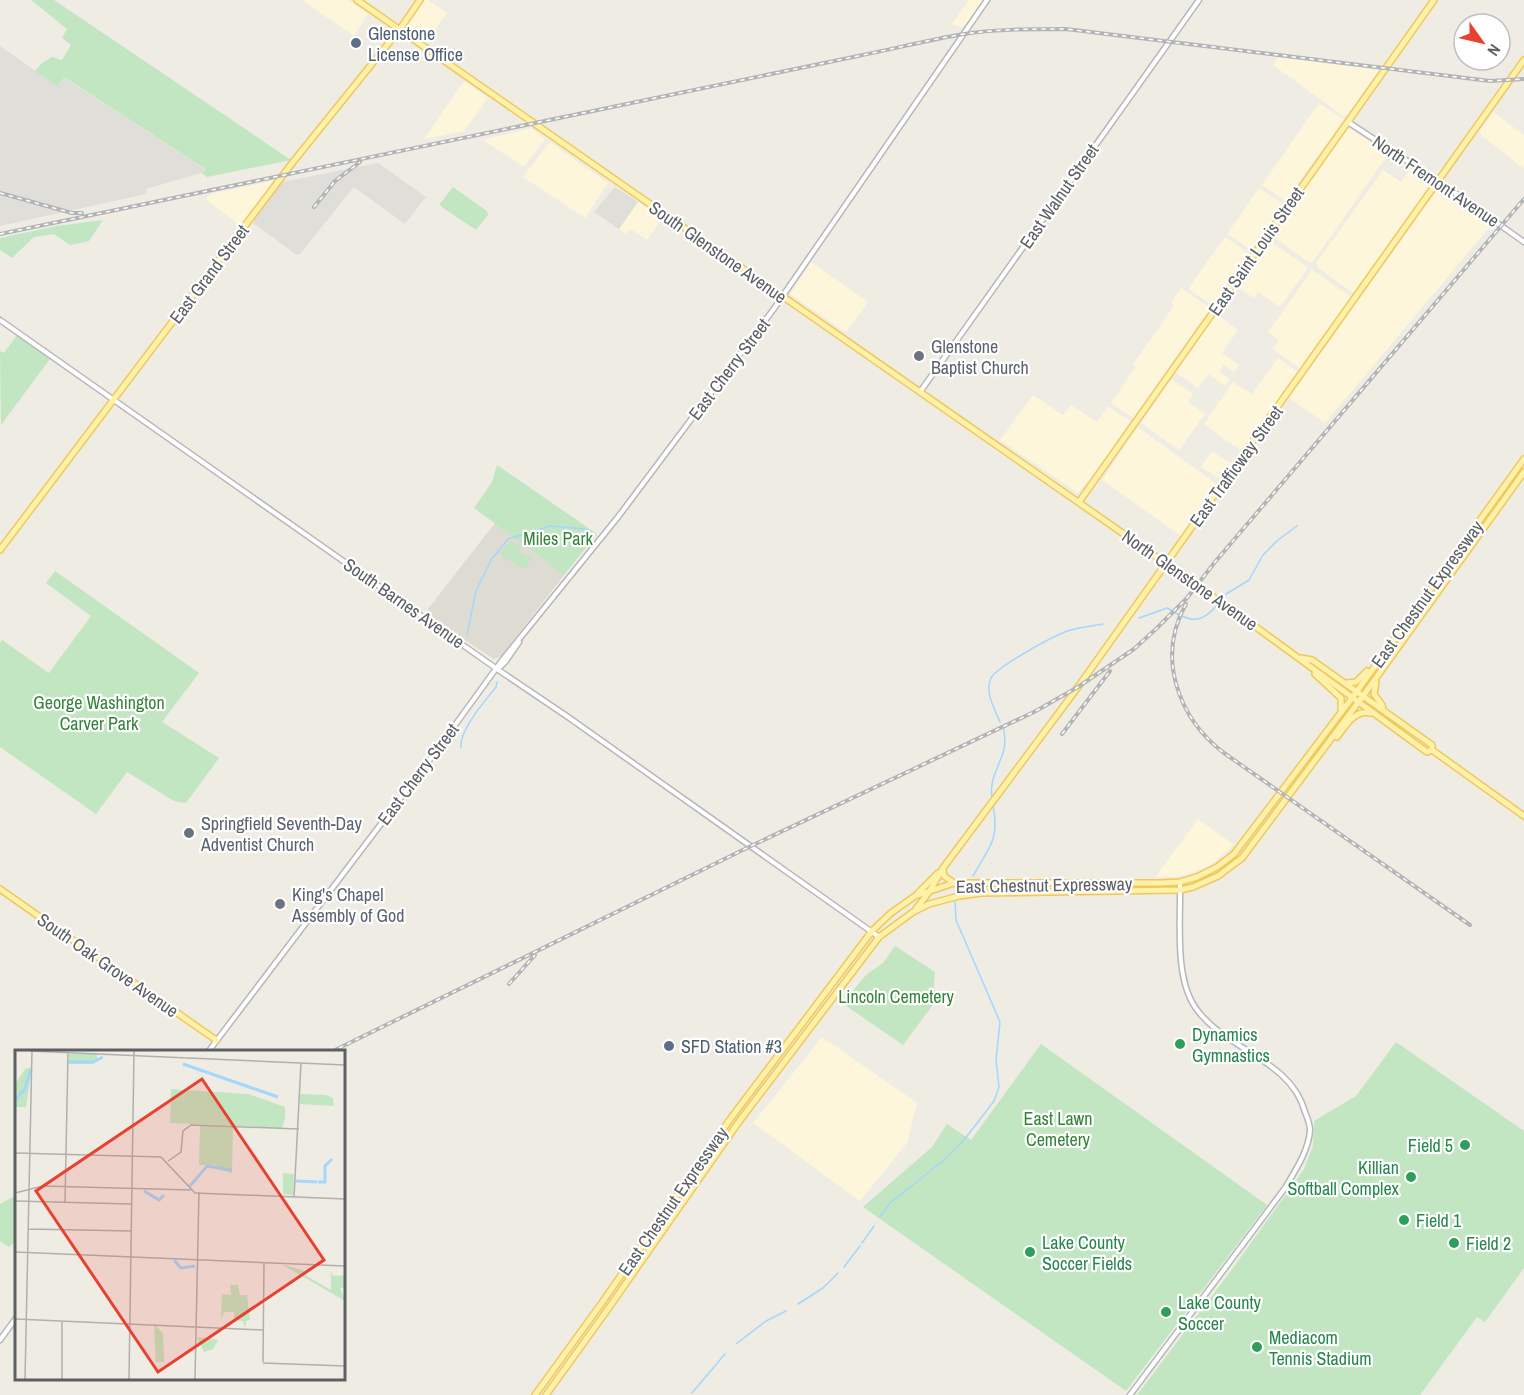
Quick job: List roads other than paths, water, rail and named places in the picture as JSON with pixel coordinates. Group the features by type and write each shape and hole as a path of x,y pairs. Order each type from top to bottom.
{"main road":[{"name":"South Glenstone Avenue","path":"357,0 1079,502"},
{"name":"East Grand Street","path":"0,550 312,138 400,29 420,0"},
{"name":"East Saint Louis Street","path":"1079,502 1434,0"},
{"name":"East Trafficway Street","path":"913,912 943,867 1078,687 1524,60"},
{"name":"East Chestnut Expressway","path":"535,1395 602,1304 731,1118 872,931 891,913 915,896 954,883 1180,882 1207,872 1234,854 1352,698 1524,459"},
{"name":"East Chestnut Expressway","path":"546,1395 738,1123 879,937 913,912 946,898 970,894 1180,890 1194,887 1218,876 1242,858 1358,703 1524,472"},
{"name":"North Glenstone Avenue","path":"1079,502 1301,658 1358,703 1427,752 1432,750"},
{"path":"1340,680 1351,684 1360,679 1397,631 1406,623"},
{"name":"North Glenstone Avenue","path":"1301,658 1312,660 1383,710 1432,745 1432,750 1524,816"},
{"path":"1309,666 1341,699 1343,705 1340,714"},
{"path":"1380,672 1373,690 1383,710"},
{"path":"1312,765 1320,759 1353,717 1364,712 1374,714"},
{"name":"East Trafficway Street","path":"915,896 943,867"},
{"path":"943,867 944,876 954,883"},
{"name":"South Oak Grove Avenue","path":"0,890 216,1040"}],"street":[{"name":"East Cherry Street","path":"209,1050 497,669 511,654 520,639 651,474 783,297 987,0"},
{"name":"East Walnut Street","path":"920,392 1199,0"},
{"name":"North Fremont Avenue","path":"1347,121 1438,181 1524,242"},
{"name":"South Barnes Avenue","path":"0,320 879,937"},
{"path":"1130,1395 1285,1188 1304,1153 1310,1129 1303,1103 1293,1086 1278,1072 1207,1021 1195,1007 1186,990 1182,974 1180,882"},
{"path":"0,1340 15,1319"}],"waterway":[{"path":"467,635 476,591 491,560 508,539 550,526 586,529 593,534"},
{"path":"1222,599 1249,580 1263,555 1297,526"},
{"path":"1139,618 1167,608 1189,619 1200,618 1219,603"},
{"path":"1000,722 989,689 991,678 996,673 1028,651 1064,633 1103,624"},
{"path":"461,748 461,741 468,724 496,687 497,682"},
{"path":"992,797 993,778 1005,747 1004,729"},
{"path":"973,876 992,843 995,827 993,805"},
{"path":"880,1217 890,1203 944,1160 964,1140 994,1101 999,1087 996,1060 1000,1022 956,920 955,902"},
{"path":"862,1243 874,1226"},
{"path":"844,1267 860,1246"},
{"path":"798,1304 823,1288 838,1273"},
{"path":"736,1344 766,1321 786,1311"},
{"path":"692,1393 725,1354"}],"railway":[{"path":"0,234 977,32 1066,29 1490,81 1524,79"},
{"path":"314,207 335,181 360,162"},
{"path":"0,193 72,213 82,213"},
{"path":"335,1050 751,846 1034,712 1078,687 1134,649 1187,598 1215,562 1524,199"},
{"path":"1186,604 1177,624 1173,645 1176,685 1194,722 1208,739 1224,753 1470,925"},
{"path":"1062,734 1110,671"},
{"path":"509,984 535,955"}],"place":[{"name":"Glenstone License Office","path":"356,43"},
{"name":"Glenstone Baptist Church","path":"919,356"},
{"name":"Springfield Seventh-Day Adventist Church","path":"189,833"},
{"name":"King's Chapel Assembly of God","path":"280,904"},
{"name":"Dynamics Gymnastics","path":"1180,1044"},
{"name":"SFD Station #3","path":"669,1046"},
{"name":"Field 5","path":"1465,1145"},
{"name":"Killian Softball Complex","path":"1411,1177"},
{"name":"Field 1","path":"1404,1220"},
{"name":"Field 2","path":"1454,1243"},
{"name":"Lake County Soccer Fields","path":"1030,1252"},
{"name":"Lake County Soccer","path":"1166,1312"},
{"name":"Mediacom Tennis Stadium","path":"1257,1347"}],"park label":[{"name":"Miles Park","path":"558,538"},
{"name":"George Washington Carver Park","path":"99,712"},
{"name":"Lincoln Cemetery","path":"896,996"},
{"name":"East Lawn Cemetery","path":"1058,1128"}]}
